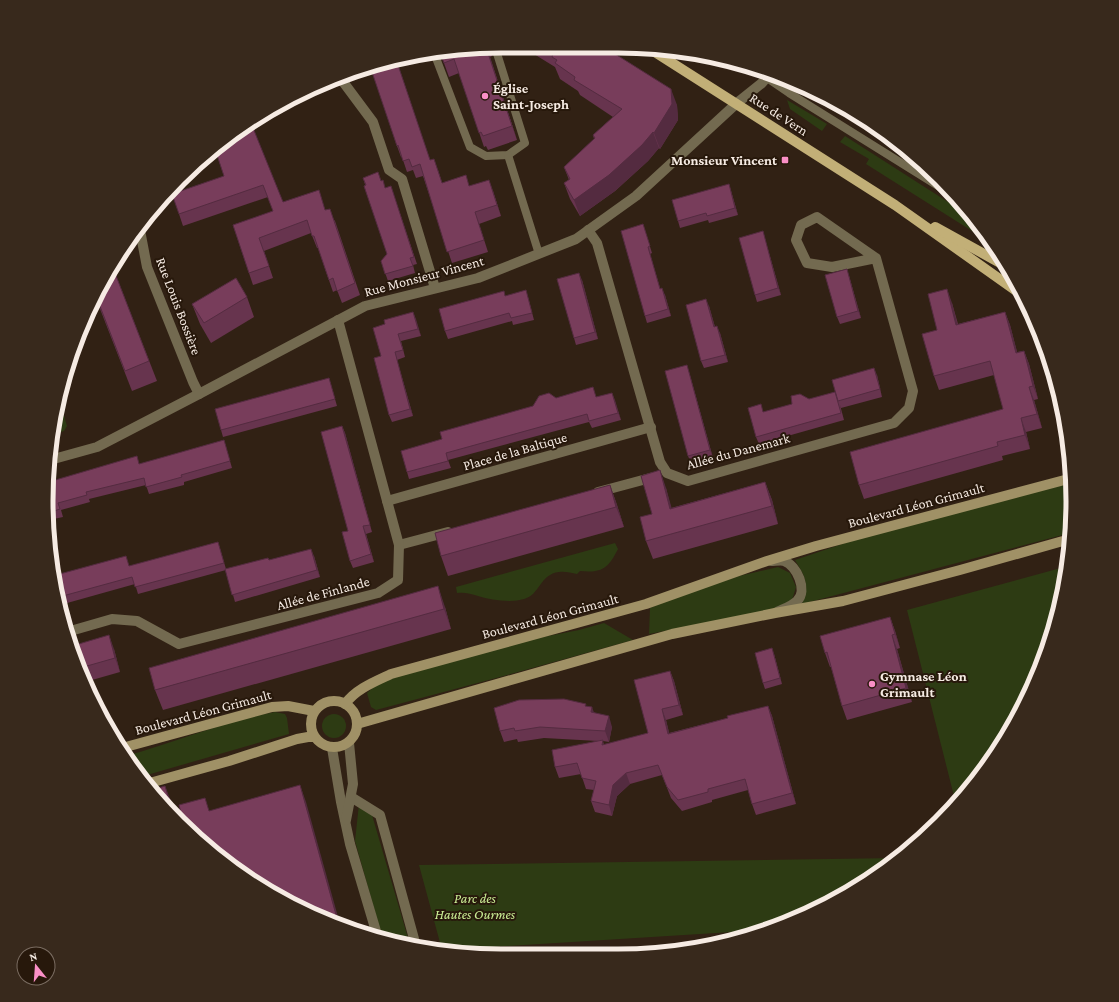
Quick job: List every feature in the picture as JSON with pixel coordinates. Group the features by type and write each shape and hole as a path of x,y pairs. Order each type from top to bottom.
{"main road":[{"name":"Rue de Vern","path":"660,55 895,205 1012,289"},
{"name":"Rue de Vern","path":"895,205 995,260"},
{"name":"Boulevard Léon Grimault","path":"345,704 351,696 367,685 391,674 646,604 767,561 816,546 1065,480"},
{"name":"Boulevard Léon Grimault","path":"358,724 672,634 842,601 960,570 1064,540"},
{"path":"328,702 340,702 345,704 354,712 358,724 355,734 349,743 338,748 325,746 314,737 310,727 310,722 314,711 318,707 328,702"},
{"name":"Boulevard Léon Grimault","path":"127,747 272,707 288,706 314,711"},
{"path":"153,782 229,761 297,739 314,737"}],"street":[{"name":"Rue Monsieur Vincent","path":"55,459 97,447 365,306 478,278 576,239 636,196 737,103 766,79"},
{"path":"343,82 373,122 389,170 402,179 435,288"},
{"path":"817,217 876,258 832,267 807,263 796,240 801,224 817,217"},
{"name":"Allée du Danemark","path":"588,230 597,243 660,462 667,473 688,481 894,423 908,408 913,391 876,258"},
{"name":"Rue Louis Bossière","path":"141,235 147,266 193,382 200,394"},
{"name":"Allée de Finlande","path":"72,630 112,619 137,621 179,644 378,593 398,580 399,545 338,320"},
{"name":"Place de la Baltique","path":"387,501 651,427"},
{"path":"592,494 667,473"},
{"path":"399,545 455,530"},
{"name":"Boulevard Léon Grimault","path":"767,561 785,561 794,569 801,582 802,592 798,601 775,613"},
{"path":"346,822 353,780 349,743"},
{"path":"332,748 340,802 346,822 350,844 376,931"},
{"path":"351,797 380,815 414,940"}],"lane":[{"path":"436,58 470,147 486,156 508,155 525,143 497,53"},
{"path":"777,82 788,92 935,184"},
{"path":"508,155 539,254"}],"green space":[{"path":"787,100 827,124 822,131 790,109"},
{"path":"845,136 956,207 978,235 866,164 869,159 840,142"},
{"path":"63,411 67,426 64,431 59,433"},
{"path":"1065,483 1065,534 802,604 806,585 802,572 795,560 854,540"},
{"path":"615,543 618,549 611,561 604,568 594,571 580,571 577,574 559,572 553,574 544,580 534,593 524,599 513,601 489,599 468,593 457,593 456,587"},
{"path":"778,567 790,573 796,587 792,600 773,610 649,634 650,608 679,595 739,576"},
{"path":"1060,568 1051,617 1032,672 1020,699 990,750 954,797 907,610"},
{"path":"604,623 633,640 376,710 371,707 367,693 376,685 391,678 533,639 579,630"},
{"path":"275,712 285,714 289,734 147,775 132,754 219,726"},
{"path":"334,714 343,717 346,726 343,735 334,738 325,735 322,726 325,717"},
{"path":"359,804 372,815 408,939 381,933 355,841"},
{"name":"Parc des Hautes Ourmes","path":"888,858 842,889 816,903 789,915 742,931 473,948 441,945 419,865"}],"building":[{"name":"Église Saint-Joseph","path":"488,53 512,126 483,136 481,132 479,133 454,59 444,63 442,57"},
{"path":"552,53 614,53 671,89 672,104 654,133 653,132 642,145 609,175 574,200 564,183 570,179 564,167 595,138 593,135 622,109 574,80 575,77 555,63 557,60 552,57 553,54"},
{"path":"398,65 430,160 434,159 442,183 466,175 469,186 489,180 497,205 475,212 484,240 447,252 420,164 412,167 409,159 403,161 398,145 397,146 372,72"},
{"path":"253,128 283,202 319,190 325,210 330,209 355,283 337,291 333,278 329,280 307,220 259,238 269,266 249,273 233,225 273,211 263,185 179,214 173,196 176,193 224,176 217,155"},
{"path":"378,172 381,181 383,180 385,188 391,186 414,257 410,258 413,266 385,274 381,261 387,254 364,186 366,185 363,178"},
{"path":"729,184 735,208 707,216 706,213 678,221 672,200"},
{"path":"643,224 650,246 648,247 660,289 662,288 668,309 645,316 621,231"},
{"path":"763,231 778,288 755,295 739,238"},
{"path":"847,269 858,311 837,317 825,275"},
{"path":"579,273 595,332 574,338 557,279"},
{"path":"115,274 149,361 125,371 99,303"},
{"path":"236,278 247,297 204,323 192,304"},
{"path":"947,289 956,325 1005,312 1016,353 1024,351 1033,386 1029,387 1037,414 1021,418 1025,435 997,442 998,446 859,485 850,452 1003,409 990,361 934,376 922,334 937,330 928,294"},
{"path":"526,290 532,313 511,318 509,313 445,331 439,309 504,291 505,296"},
{"path":"706,299 714,327 717,326 725,355 701,361 686,305"},
{"path":"413,312 418,329 398,334 403,350 395,352 410,409 389,415 374,358 381,356 373,328 385,324 384,320"},
{"path":"687,365 710,450 688,456 665,371"},
{"path":"874,368 880,389 838,401 832,380"},
{"path":"329,378 335,399 221,430 215,409"},
{"path":"593,387 596,397 612,393 618,413 589,421 587,414 446,453 448,461 407,472 401,451 442,439 440,432 533,406 539,396 549,393 556,398"},
{"path":"835,392 841,413 756,437 748,408 761,404 763,412 792,404 791,396 800,394 809,399"},
{"path":"342,426 370,525 363,526 371,554 350,561 342,532 348,531 321,432"},
{"path":"224,440 230,461 146,487 144,478 86,492 87,495 58,503 60,509 53,511 54,480 137,456 139,464"},
{"path":"660,470 670,509 765,482 772,506 646,541 640,517 652,514 641,476"},
{"path":"610,485 616,507 441,556 435,533"},
{"path":"218,542 224,563 135,587 132,577 64,596 60,574 126,556 129,566"},
{"path":"311,549 317,570 232,595 225,569 268,558 269,560"},
{"path":"438,586 444,609 155,690 149,668"},
{"name":"Gymnase Léon Grimault","path":"890,617 895,634 892,635 906,688 842,706 827,652 825,653 820,636"},
{"path":"109,635 115,658 85,667 77,645"},
{"path":"772,648 780,678 763,683 755,653"},
{"path":"670,671 679,705 662,709 668,734 728,718 727,716 768,706 792,793 752,804 745,779 708,789 708,792 678,800 667,787 658,765 626,773 613,785 609,805 591,801 596,781 582,778 577,763 555,767 552,750 603,740 602,745 648,733 634,680"},
{"path":"564,699 586,704 585,706 592,707 591,712 609,716 605,731 540,727 515,731 514,728 500,731 494,708 519,700"},
{"path":"300,785 337,918 303,903 277,889 228,856 184,818 182,815 179,805 205,798 209,811"},
{"path":"165,786 170,802 164,796 158,788"}],"place":[{"name":"Église Saint-Joseph","path":"485,96"},
{"name":"Monsieur Vincent","path":"785,160"},
{"name":"Gymnase Léon Grimault","path":"872,684"}]}
